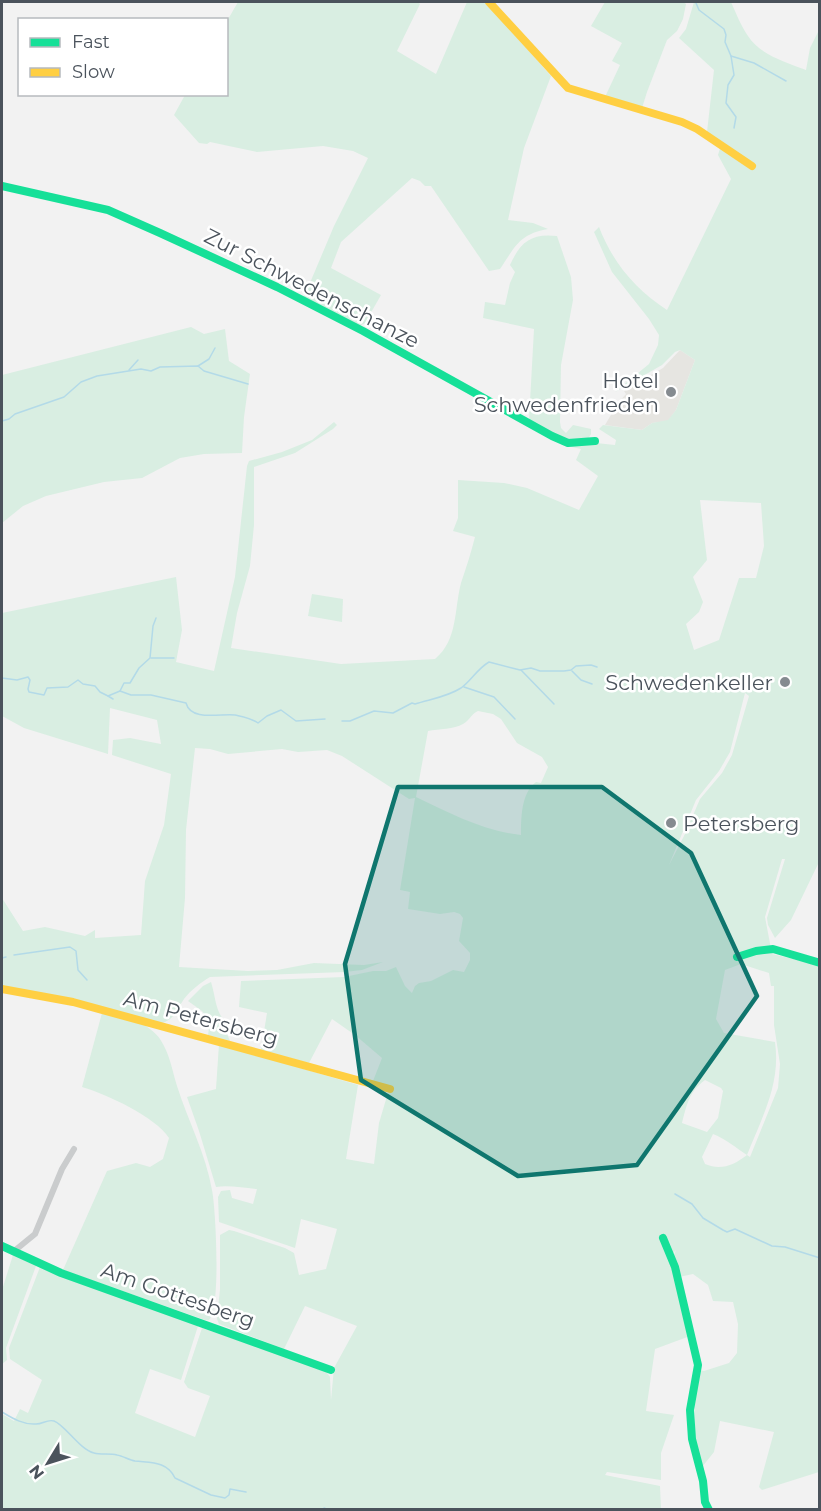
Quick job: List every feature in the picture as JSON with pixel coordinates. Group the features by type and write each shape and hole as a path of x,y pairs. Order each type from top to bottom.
{"street":[{"path":"489,2 567,88 682,122 697,129 752,166"},
{"name":"Zur Schwedenschanze","path":"2,186 115,213 277,287 334,316 552,436 568,443 596,441"},
{"path":"737,957 773,949 819,963"},
{"name":"Am Petersberg","path":"2,988 73,1002 390,1089"},
{"path":"13,1252 35,1234 62,1169 74,1149"},
{"path":"663,1238 675,1267 698,1365 690,1410 692,1439 703,1481 705,1502 710,1509"},
{"name":"Am Gottesberg","path":"2,1246 61,1273 331,1370"}],"highlighted area":[{"path":"398,787 602,787 691,853 757,996 637,1165 518,1176 361,1080 345,964"}],"shaded area":[{"path":"680,350 695,360 676,410 668,421 652,423 642,430 605,425 626,394 624,391 663,368"}],"green space":[{"path":"238,2 418,2 420,4 397,51 436,74 467,2 486,2 551,76 524,148 508,220 533,223 548,229 524,238 500,269 489,271 431,186 425,186 412,178 341,242 331,268 381,295 365,323 360,326 304,297 334,226 368,158 353,151 323,146 257,152 210,142 199,143 174,115 184,96 228,96 228,19"},
{"path":"605,2 683,2 686,4 683,19 677,31 667,40 642,108 605,97 620,65 612,61 622,43 591,26"},
{"path":"694,2 731,2 753,43 774,57 806,70 810,48 819,30 819,862 791,920 775,938 767,918 785,859 782,859 765,917 772,954 819,965 819,1472 762,1490 759,1487 774,1432 720,1421 714,1452 702,1467 696,1442 694,1419 699,1370 704,1371 729,1363 737,1353 738,1324 733,1302 713,1301 708,1285 693,1274 679,1277 673,1257 676,1250 669,1258 690,1336 655,1349 646,1411 674,1415 661,1453 661,1480 607,1472 605,1475 660,1486 661,1509 2,1509 2,1414 14,1421 20,1409 28,1413 42,1380 10,1359 9,1348 40,1267 198,1326 181,1380 150,1369 135,1413 195,1437 210,1396 188,1388 184,1382 202,1328 325,1370 330,1377 331,1400 334,1368 357,1326 305,1306 284,1349 219,1324 217,1319 220,1289 220,1235 229,1230 234,1231 285,1248 294,1253 299,1275 326,1269 337,1229 301,1219 295,1248 219,1222 218,1197 221,1191 230,1190 232,1198 253,1204 257,1189 216,1187 187,1097 216,1089 219,1044 358,1085 346,1159 374,1164 379,1123 390,1086 373,1081 382,1058 332,1019 309,1063 261,1050 267,1013 239,1007 241,981 344,977 373,971 386,971 396,967 405,986 412,993 419,983 431,981 453,970 464,972 470,960 470,953 459,941 463,918 460,914 454,912 440,914 408,909 410,892 400,890 415,798 409,799 342,756 327,750 298,752 282,749 228,754 195,748 186,830 185,898 179,967 248,971 277,970 314,963 364,965 383,962 362,970 345,972 210,977 184,999 173,1016 162,1023 2,986 2,898 23,931 45,927 85,936 95,930 95,938 141,935 145,881 164,825 171,774 112,755 113,740 130,738 161,744 157,720 110,708 108,754 24,728 2,716 2,613 176,577 182,630 176,662 214,671 235,577 249,461 282,452 312,440 334,422 337,425 333,429 295,453 254,467 254,525 250,566 237,613 231,648 341,664 435,659 448,643 451,634 461,583 475,537 453,531 458,518 458,480 504,483 527,488 579,510 598,476 576,460 581,449 562,445 529,420 534,329 483,318 485,302 505,305 515,272 510,265 522,245 540,236 557,236 571,277 573,300 561,365 561,428 566,433 573,425 591,429 588,439 596,443 615,445 616,440 599,429 603,425 642,430 652,423 668,420 676,410 695,360 680,350 662,365 615,392 649,364 658,345 659,335 612,272 594,232 599,227 611,252 626,274 655,302 667,310 731,179 718,155 722,142 707,132 714,70 679,38 686,29","holes":["700,500 761,503 764,546 756,578 739,578 719,640 694,650 686,624 699,612 703,602 693,577 707,560","745,693 749,696 732,755 722,773 700,799 669,865 696,800 719,771 730,752","478,711 493,714 501,719 517,743 542,757 548,767 541,783 536,782 527,793 522,814 521,835 493,830 416,797 428,731 459,726","741,964 769,973 771,986 774,986 774,1025 780,1064 778,1088 750,1157 747,1155 769,1100 776,1057 775,1042 724,1033 716,1019 725,970","705,1080 723,1091 718,1118 707,1132 682,1123 687,1104 695,1089","713,1134 747,1155 727,1166 716,1167 705,1164 702,1157"]},
{"path":"191,327 204,334 225,329 229,361 250,374 242,453 204,454 180,458 142,478 104,482 46,496 23,506 2,523 2,375"},
{"path":"312,594 343,599 342,622 308,616"},
{"path":"211,982 218,1010 228,1026 227,1034 230,1041 208,1035 210,1022 202,1011 188,1001 203,986"},
{"path":"102,1013 143,1024 158,1037 168,1056 181,1099 206,1163 212,1190 216,1237 215,1298 209,1320 63,1270 107,1171 136,1163 150,1167 163,1159 169,1138 163,1130 142,1114 82,1087"},
{"path":"13,1255 36,1266 6,1348 7,1360 2,1364 2,1290"}],"waterway":[{"path":"696,3 699,10 724,29 726,35 725,42 731,56 734,75 728,85 726,103 736,117 734,128"},
{"path":"731,56 754,63 786,81"},
{"path":"198,366 209,359 215,348"},
{"path":"129,370 138,360"},
{"path":"2,421 15,414 64,397 81,382 97,376 141,369 151,371 160,367 198,366 204,371 248,384"},
{"path":"120,691 124,683 130,683 139,668 150,658 156,618"},
{"path":"151,658 174,658"},
{"path":"342,721 350,721 374,711 393,713 412,703 450,694 465,685 489,662 520,670 531,668 540,671 564,671 576,666 597,667"},
{"path":"521,670 554,704"},
{"path":"572,671 581,680 592,684"},
{"path":"2,678 17,680 28,677 29,692 44,695 47,688 68,687 78,680 83,684 95,686 108,696 120,691 131,695 151,695 186,703 189,709 200,715 235,715 258,723 281,710 296,721 325,719"},
{"path":"464,687 494,697 515,719"},
{"path":"108,696 113,699"},
{"path":"14,955 70,947 76,951 78,970 87,980"},
{"path":"2,958 6,957"},
{"path":"675,1194 692,1204 703,1218 727,1232 735,1229 772,1246 785,1247 820,1258"},
{"path":"2,1412 18,1421 31,1424 54,1421 89,1451 97,1454 114,1454 163,1466 168,1468 175,1478 211,1495 225,1498 229,1495 230,1489 246,1492"},
{"path":"324,1508 329,1510"}],"traffic: fast":[{"path":"2,186 108,210 277,287 363,331 552,436 568,443 595,441"},
{"path":"737,957 773,949 820,963"},
{"path":"663,1238 675,1267 698,1365 690,1410 692,1439 703,1481 705,1502 709,1510"},
{"path":"2,1246 61,1273 331,1370"}],"traffic: slow":[{"path":"489,2 568,88 682,122 697,129 752,166"},
{"path":"2,989 73,1002 390,1089"}],"place":[{"name":"Hotel Schwedenfrieden","path":"671,392"},
{"name":"Schwedenkeller","path":"785,682"},
{"name":"Petersberg","path":"671,823"}]}
